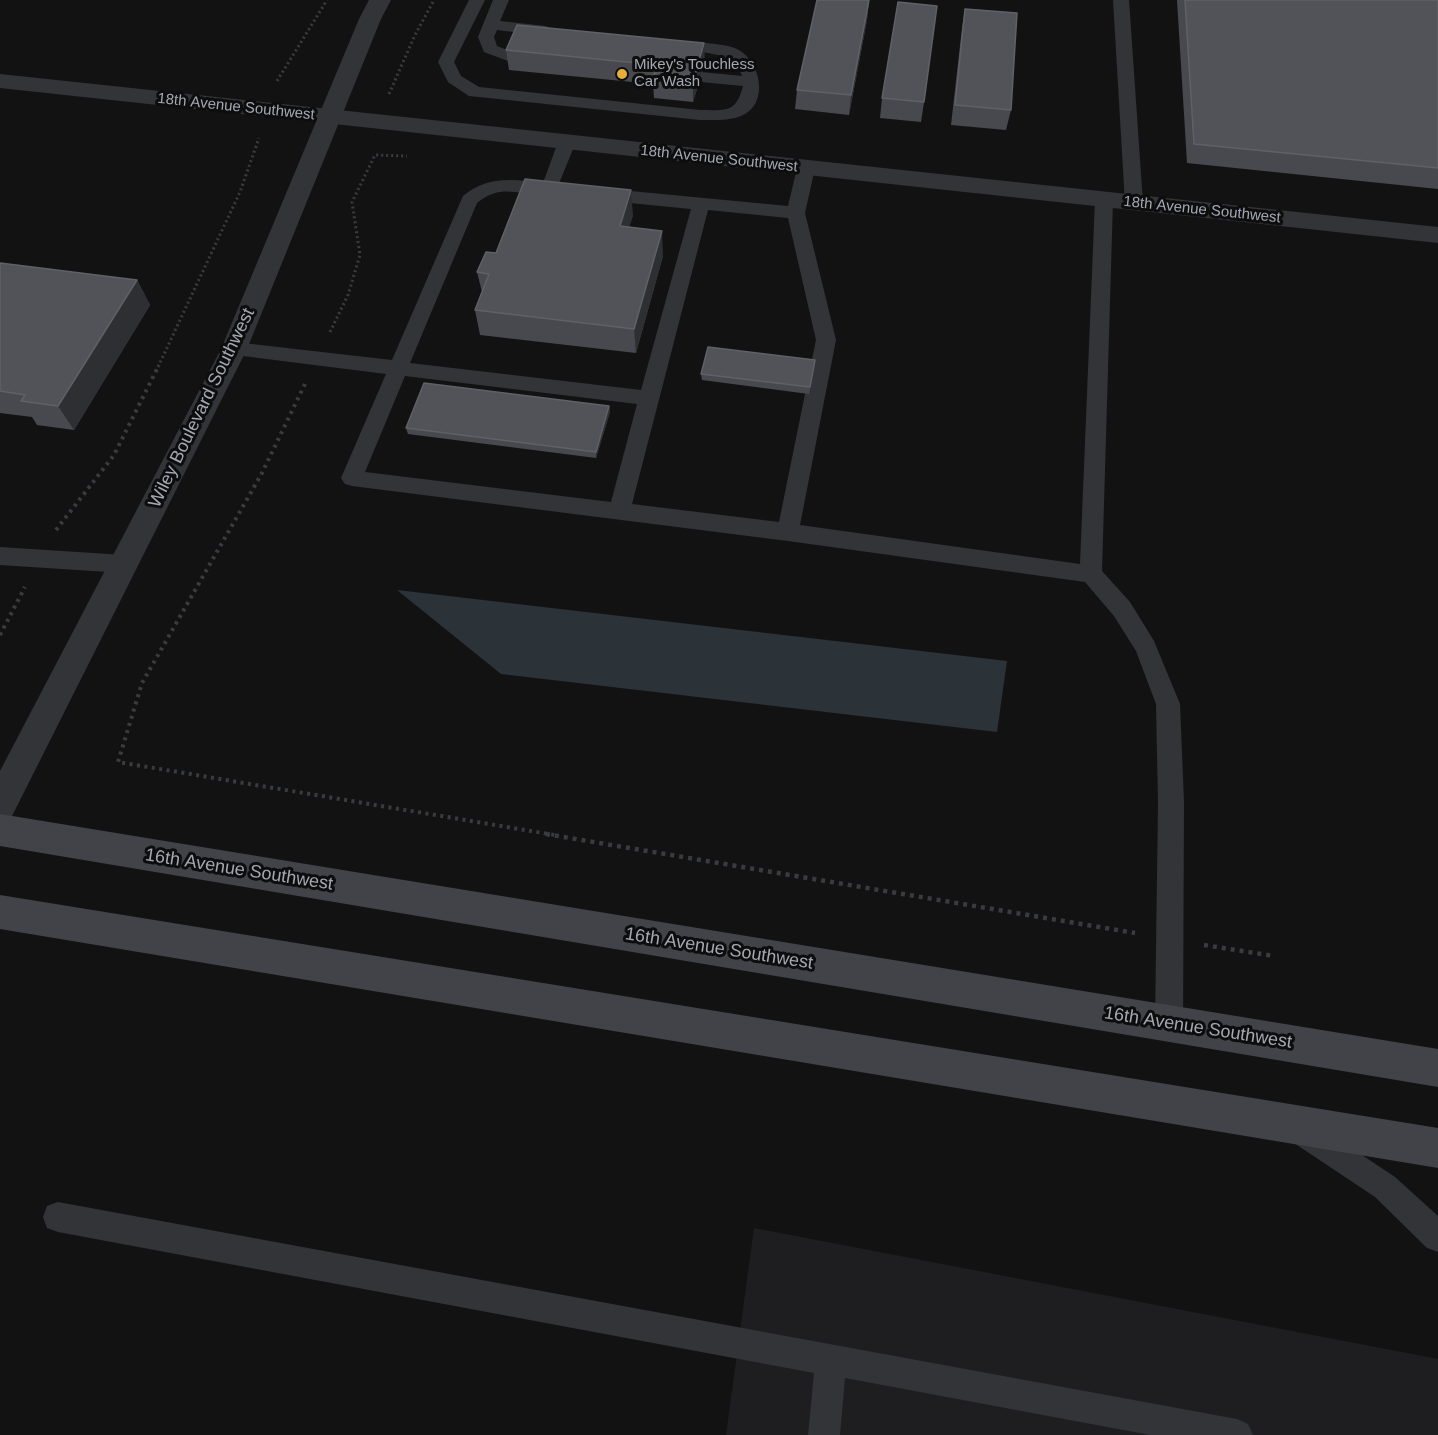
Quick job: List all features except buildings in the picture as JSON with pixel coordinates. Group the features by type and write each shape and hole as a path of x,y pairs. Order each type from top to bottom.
{"main road":[{"name":"16th Avenue Southwest","path":"0,830 1438,1068"},
{"path":"0,912 1289,1123 1433,1139"}],"street":[{"name":"Wiley Boulevard Southwest","path":"0,805 234,349 329,117 380,0"},
{"name":"18th Avenue Southwest","path":"0,81 1438,236"}],"lane":[{"path":"477,0 446,62 454,79 475,92 700,115 734,114 748,102 752,82 747,65 731,52 662,44"},
{"path":"501,0 486,37 490,49 514,58"},
{"path":"1121,0 1134,203"},
{"path":"490,25 559,33"},
{"path":"700,77 752,82"},
{"path":"549,189 567,142"},
{"path":"788,532 826,340 796,213 806,168"},
{"path":"796,213 503,184 489,186 470,200 352,478 788,532 1091,574 1122,609 1146,648 1168,704 1171,803 1169,1024"},
{"path":"1091,574 1104,200"},
{"path":"618,511 701,204"},
{"path":"234,349 649,398"},
{"path":"0,556 124,564"},
{"path":"1289,1123 1385,1187 1438,1237"},
{"path":"58,1217 1237,1435"},
{"path":"824,1435 831,1360"}],"path":[{"path":"277,82 327,0"},
{"path":"387,100 415,34 434,0"},
{"path":"0,635 59,523 114,455 178,328 240,192 260,138 252,136"},
{"path":"375,155 352,202 360,255 348,295 262,473 142,683 118,762 1274,956"}],"shaded area":[{"path":"397,590 1007,661 997,732 501,674"},
{"path":"754,1228 1438,1359 1438,1435 726,1435"}],"place":[{"name":"Mikey's Touchless Car Wash","path":"622,74"}]}
